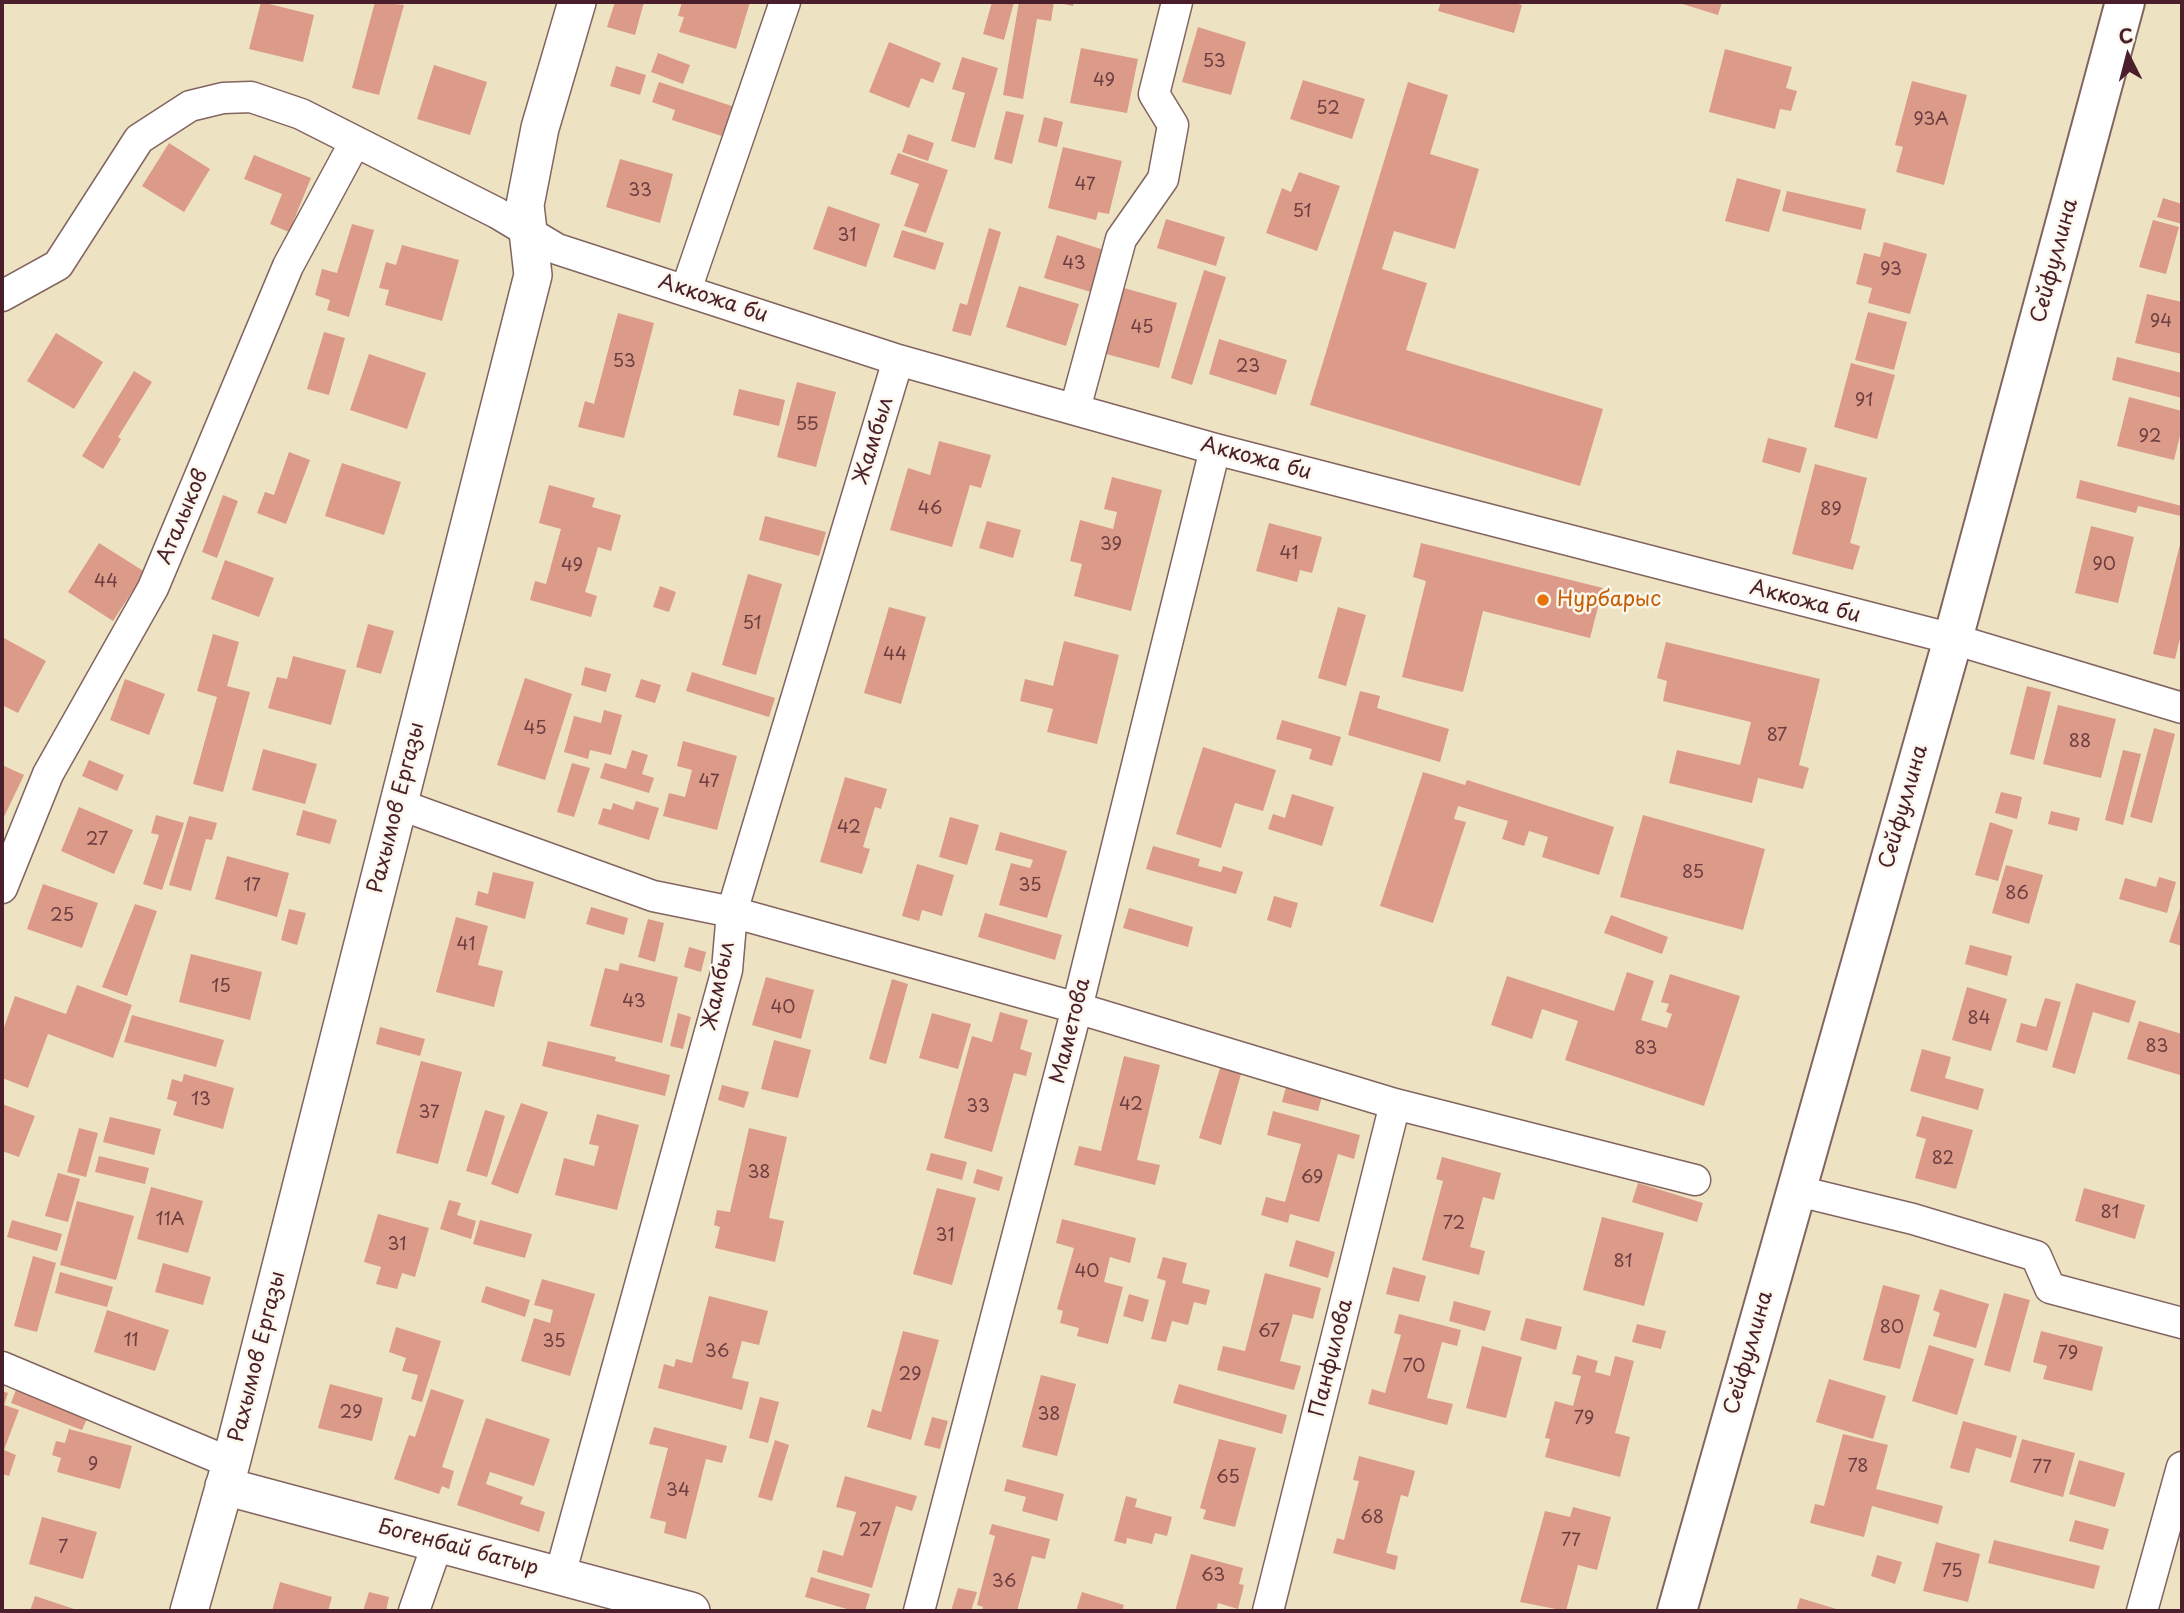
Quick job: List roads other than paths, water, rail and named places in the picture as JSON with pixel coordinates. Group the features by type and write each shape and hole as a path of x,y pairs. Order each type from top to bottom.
{"main road":[{"name":"Сейфуллина","path":"1677,1611 1794,1190 1953,639 2125,2"}],"street":[{"name":"Рахымов Ергазы","path":"189,1611 228,1474 533,275 525,205 540,128 577,2"},
{"path":"686,290 785,2"},
{"path":"1075,409 1121,239 1163,179 1173,125 1154,94 1177,2"},
{"name":"Аккожа би","path":"2,296 58,265 139,139 190,106 223,98 251,97 301,114 557,249 898,360 1215,449 1953,639 2182,708"},
{"name":"Аталыков","path":"2,888 48,774 153,588 288,266 355,142"},
{"name":"Жамбыл","path":"561,1576 727,970 732,912 898,360"},
{"name":"Маметова","path":"919,1611 1077,1008 1215,449"},
{"path":"398,804 653,896 732,912 1077,1008 1395,1104 1695,1180"},
{"name":"Панфилова","path":"1268,1611 1395,1104"},
{"path":"1794,1190 1913,1219 2036,1256 2050,1288 2182,1323"},
{"path":"2,1367 228,1474"},
{"path":"2142,1611 2182,1467"},
{"name":"Богенбай батыр","path":"228,1474 438,1542 691,1611"},
{"path":"414,1611 438,1542"}],"place":[{"name":"Нурбарыс","path":"1543,600"}]}
